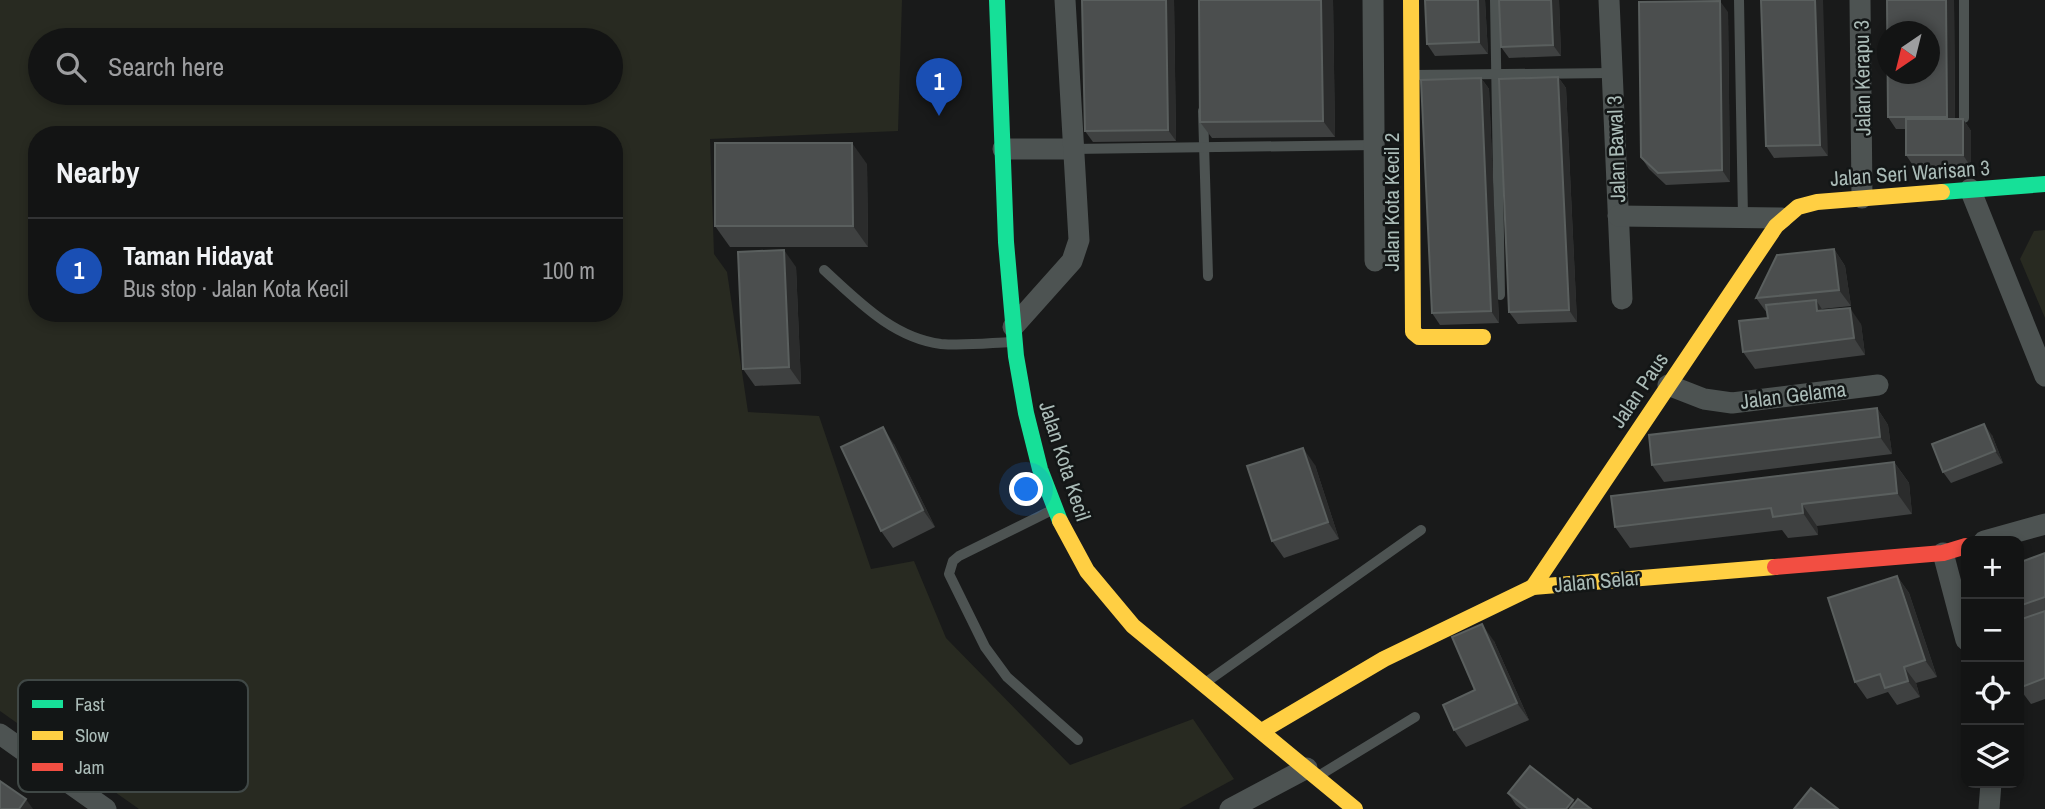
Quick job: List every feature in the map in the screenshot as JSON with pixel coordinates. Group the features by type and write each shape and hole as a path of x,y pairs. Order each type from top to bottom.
{"street":[{"name":"Jalan Kota Kecil","path":"997,0 1014,335 1024,403 1054,509 1072,547 1094,582 1123,616 1157,648 1355,809"},
{"path":"1014,335 1072,261 1079,240 1065,0"},
{"path":"1373,0 1375,261"},
{"name":"Jalan Kota Kecil 2","path":"1411,0 1413,332 1419,337 1483,338"},
{"name":"Jalan Bawal 3","path":"1609,0 1622,299"},
{"name":"Jalan Kerapu 3","path":"1860,0 1862,198"},
{"path":"1003,149 1072,149"},
{"name":"Jalan Seri Warisan 3","path":"1782,218 1807,204 2045,184"},
{"path":"1970,189 2045,376"},
{"path":"1618,216 1782,218"},
{"name":"Jalan Paus","path":"1533,587 1782,218"},
{"name":"Jalan Gelama","path":"1668,385 1704,399 1732,403 1878,385"},
{"path":"2002,536 2045,524"},
{"name":"Jalan Selar","path":"1262,731 1384,659 1533,587 1943,553 1961,548"},
{"path":"1943,553 1961,621"},
{"path":"0,734 18,747"},
{"path":"1230,809 1312,773"},
{"path":"1989,809 1991,788"},
{"path":"82,792 106,809"}],"lane":[{"path":"1495,0 1500,295"},
{"path":"1739,0 1743,217"},
{"path":"1964,0 1964,118"},
{"path":"1413,75 1612,72"},
{"path":"1203,94 1208,276"},
{"path":"1072,149 1375,145"},
{"path":"824,270 870,311 908,335 943,344 1014,335"},
{"path":"1054,509 959,556 953,561 949,574 985,647 1007,677 1078,740"},
{"path":"1203,684 1421,530"},
{"path":"1312,773 1415,717"}],"shaded area":[{"path":"0,0 902,0 898,131 710,139 714,254 727,272 748,412 819,416 871,569 914,561 946,638 1070,765 1193,719 1234,779 1179,809 139,809 115,792 248,792 248,680 18,680 18,724 0,711"},
{"path":"2045,230 2045,318 2020,259 2034,231"}],"building":[{"path":"1082,0 1166,0 1168,130 1085,131"},
{"path":"1199,0 1321,0 1323,121 1200,122"},
{"path":"1425,0 1478,0 1479,42 1427,44"},
{"path":"1499,0 1551,0 1553,45 1501,47"},
{"path":"1761,0 1815,0 1820,145 1766,146"},
{"path":"1887,0 1946,0 1947,117 1888,117 1888,84 1940,84 1940,21 1887,21"},
{"path":"1720,1 1722,170 1658,173 1641,157 1639,2"},
{"path":"1558,77 1569,310 1509,312 1499,79"},
{"path":"1481,78 1491,311 1432,313 1421,80"},
{"path":"1906,119 1963,119 1963,155 1906,155"},
{"path":"715,143 852,143 853,226 715,226"},
{"path":"1834,249 1839,290 1756,298 1777,255"},
{"path":"784,250 789,367 743,369 738,252"},
{"path":"1816,300 1817,311 1850,308 1854,338 1743,352 1739,321 1768,318 1766,305"},
{"path":"1877,408 1880,437 1652,465 1649,435"},
{"path":"1984,424 1995,451 1943,472 1932,444"},
{"path":"883,427 923,510 881,531 841,447"},
{"path":"1303,448 1328,522 1272,541 1247,466"},
{"path":"1894,462 1897,493 1802,504 1803,513 1773,517 1771,508 1615,527 1611,496"},
{"path":"2045,553 2045,597 2024,604 2024,599 2024,561"},
{"path":"1897,576 1925,660 1904,667 1908,681 1885,688 1880,674 1855,682 1828,598"},
{"path":"2045,611 2045,678 2024,686 2024,662 2024,618"},
{"path":"1482,624 1517,703 1454,730 1443,705 1475,690 1452,637"},
{"path":"1530,766 1573,800 1566,809 1528,809 1508,793"},
{"path":"0,781 26,799 19,809 0,809"},
{"path":"1811,788 1838,809 1794,809"},
{"path":"1578,799 1591,809 1570,809"}],"traffic: fast":[{"path":"997,0 1006,242 1016,356 1040,469 1060,521"},
{"path":"1942,192 2045,184"}],"traffic: slow":[{"path":"1411,0 1413,332 1419,337 1483,337"},
{"path":"1533,587 1776,226 1798,207 1817,202 1942,192"},
{"path":"1060,521 1087,571 1133,626 1355,809"},
{"path":"1262,731 1384,659 1533,587 1775,567"}],"traffic: jam":[{"path":"1775,567 1943,553 1961,548"}],"place":[{"name":"Taman Hidayat","path":"939,116"}]}
